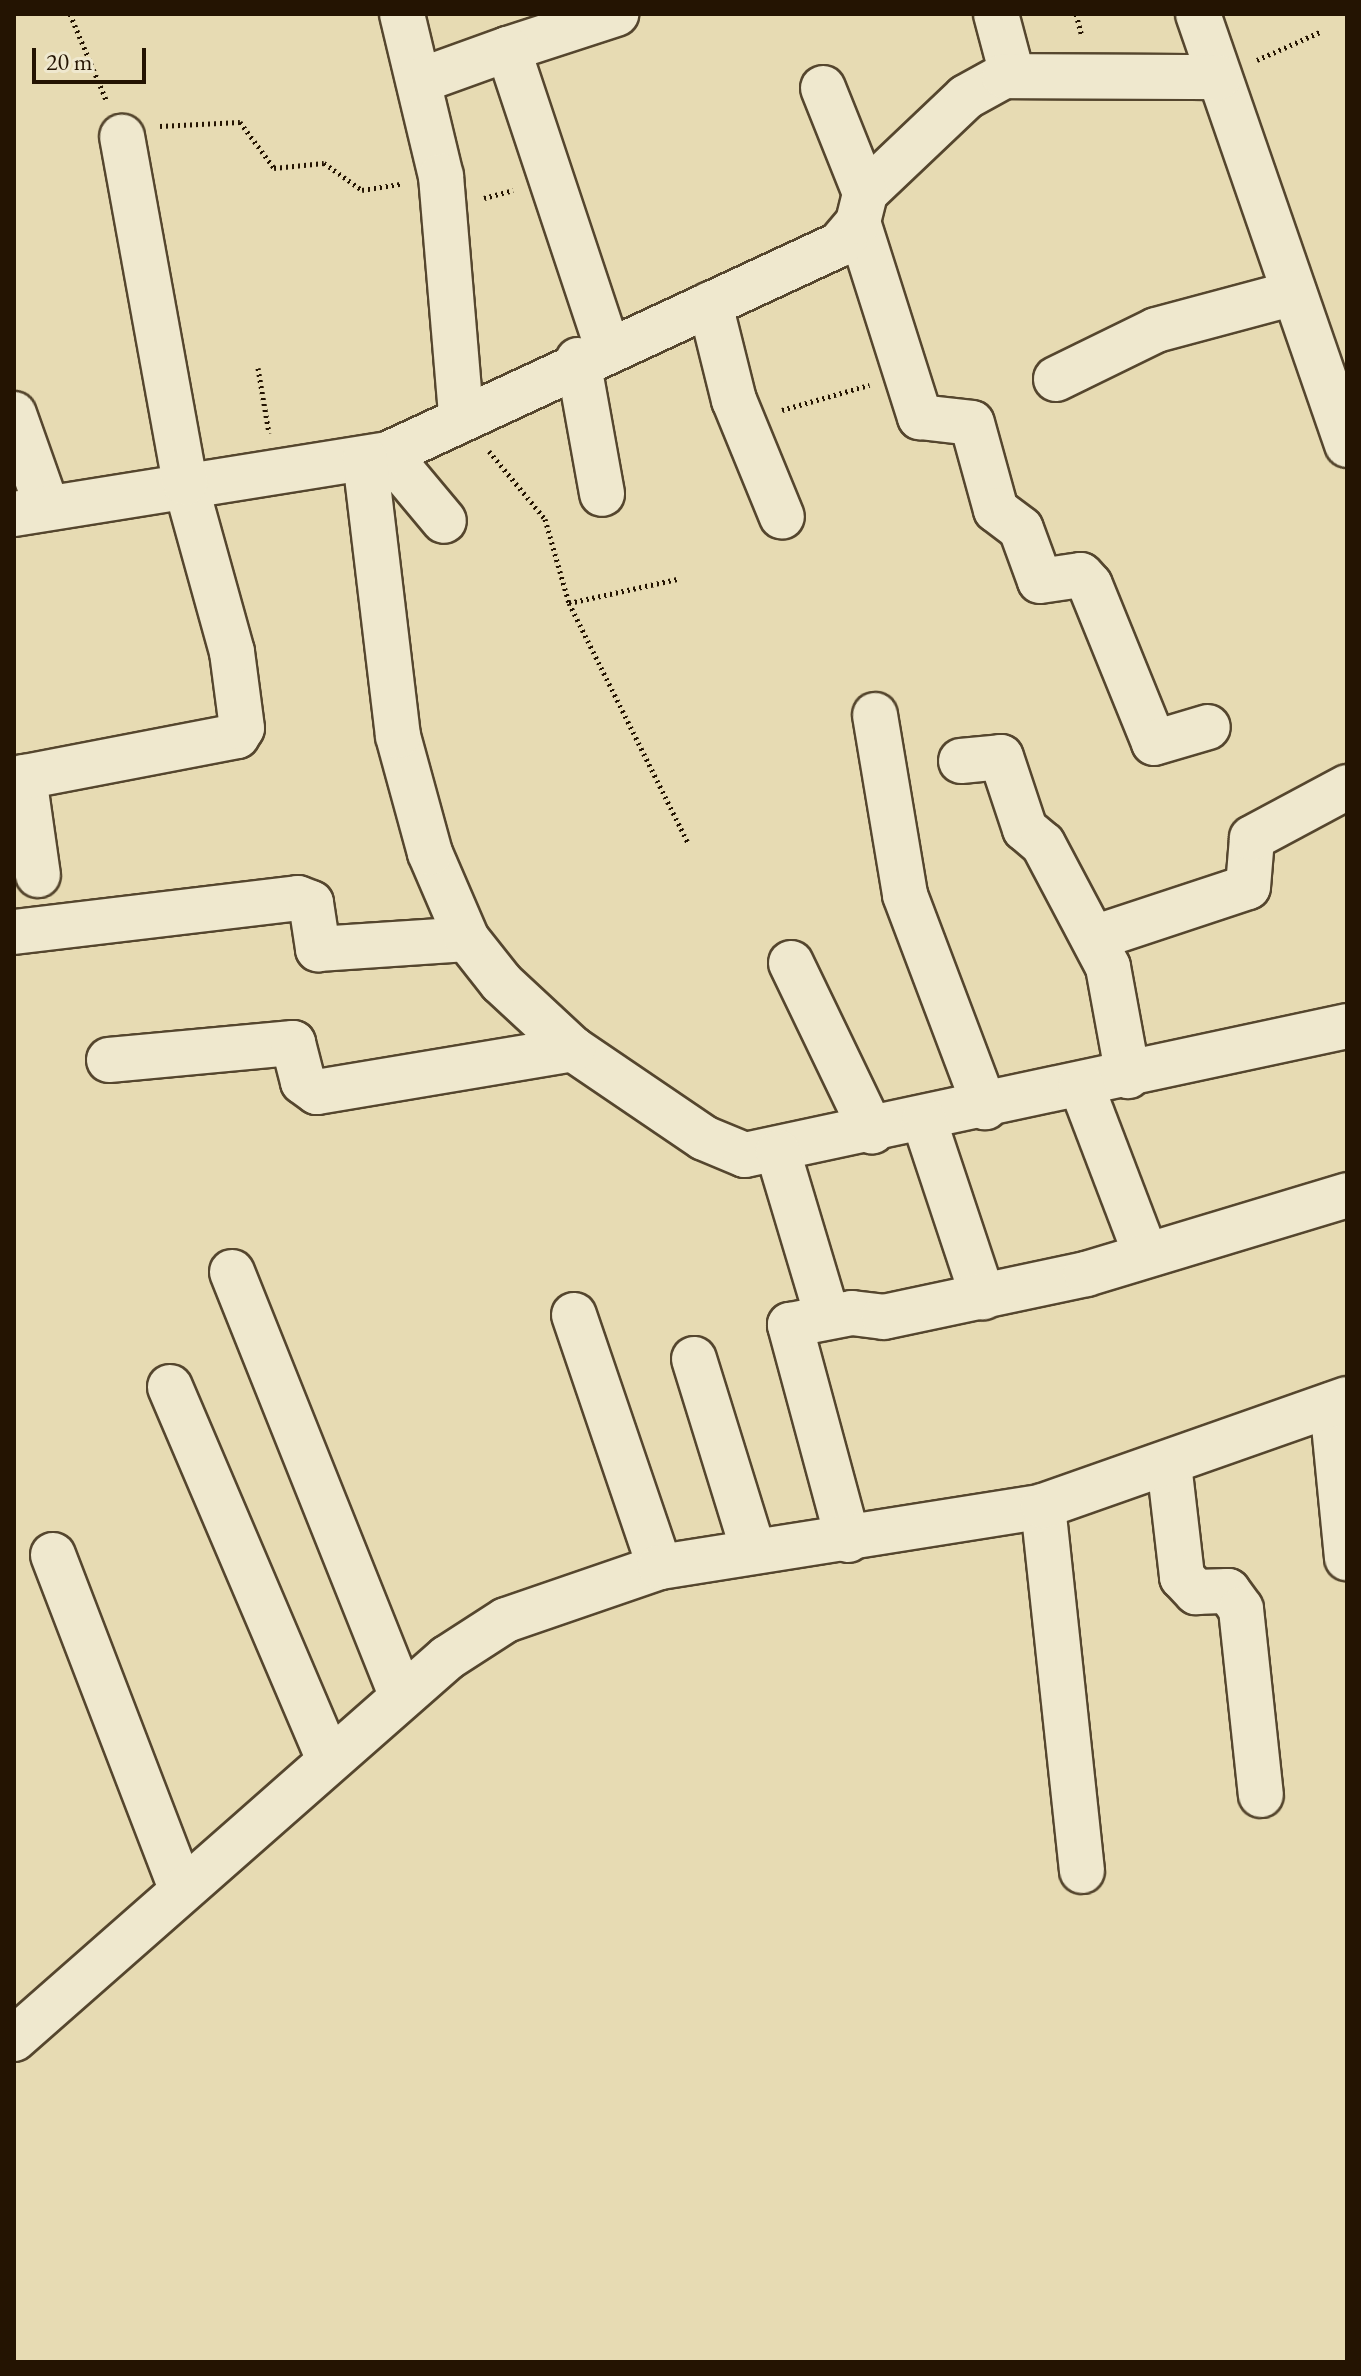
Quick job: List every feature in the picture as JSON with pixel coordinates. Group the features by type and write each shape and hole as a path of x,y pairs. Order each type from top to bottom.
{"street":[{"path":"402,14 443,193 461,416"},
{"path":"419,81 616,14"},
{"path":"996,14 1012,74"},
{"path":"1198,14 1347,445"},
{"path":"508,49 551,179 592,354 602,494"},
{"path":"14,414 31,511 185,483 376,457 592,354 839,245 861,208 966,97 1012,74 1219,77"},
{"path":"823,88 861,208 920,417 972,423 996,510 1021,529 1040,581 1081,575 1090,585 1154,743 1208,727"},
{"path":"38,875 19,778 241,733 232,652 185,483 122,137"},
{"path":"1056,379 1156,330 1294,293"},
{"path":"710,304 741,421 782,517"},
{"path":"376,457 444,521"},
{"path":"376,457 398,736 426,841 467,939 501,982 573,1049 725,1150 778,1152 1347,1026"},
{"path":"875,715 905,895 985,1107"},
{"path":"961,761 1001,757 1025,829 1043,844 1094,938 1115,988 1128,1076"},
{"path":"1094,938 1248,887 1252,838 1347,787"},
{"path":"14,932 298,898 311,903 318,949 467,939"},
{"path":"791,963 872,1131"},
{"path":"109,1060 293,1043 303,1082 317,1092 573,1049"},
{"path":"1081,1085 1145,1253"},
{"path":"924,1120 983,1297"},
{"path":"778,1152 827,1315"},
{"path":"848,1540 788,1331 792,1323 827,1315 884,1317 983,1297 1347,1195"},
{"path":"232,1272 402,1696"},
{"path":"574,1315 660,1567"},
{"path":"694,1359 753,1550"},
{"path":"170,1387 329,1760"},
{"path":"14,2039 402,1696 506,1620 660,1567 753,1550 848,1540 1043,1506 1339,1402 1347,1558"},
{"path":"1169,1464 1182,1577 1196,1592 1228,1591 1241,1609 1261,1795"},
{"path":"1043,1506 1082,1871"},
{"path":"53,1555 181,1889"}],"path":[{"path":"70,14 122,137 164,124 186,130 240,122 274,168 331,164 367,190 443,193 551,179"},
{"path":"1219,77 1322,31"},
{"path":"258,368 276,470"},
{"path":"741,421 909,377"},
{"path":"461,416 545,519 569,603 688,843"},
{"path":"569,603 677,579"}]}
